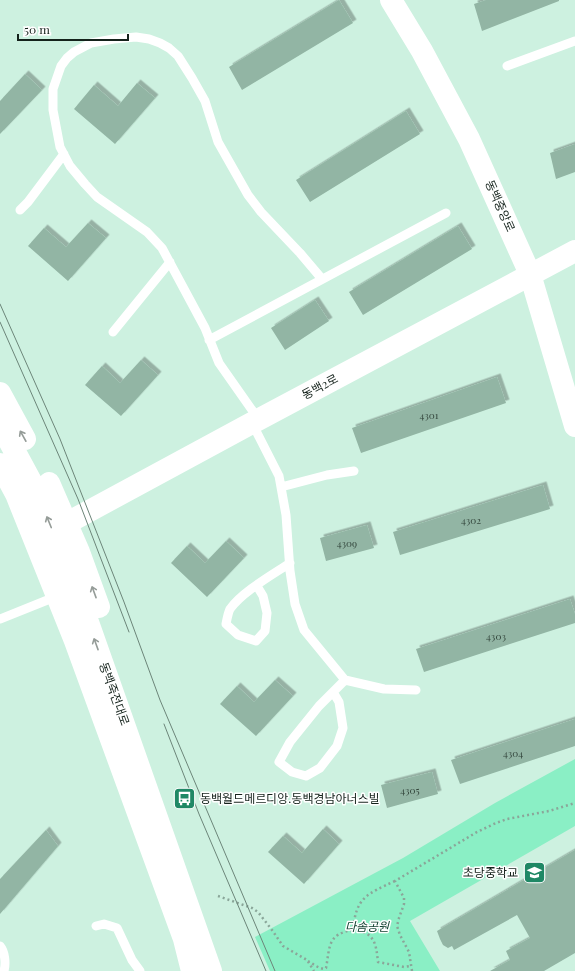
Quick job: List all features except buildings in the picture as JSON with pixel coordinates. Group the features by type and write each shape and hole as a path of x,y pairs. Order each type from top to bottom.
{"main road":[{"name":"동백중앙로","path":"391,0 422,51 469,139 530,274 575,426"},
{"name":"동백2로","path":"67,524 256,421 575,251"},
{"path":"0,393 45,475 79,552 107,629 179,846 190,931"},
{"name":"동백죽전대로","path":"0,424 34,487 77,591 190,931 192,971"},
{"name":"동백죽전대로","path":"0,464 16,494 190,931 211,971"},
{"path":"0,487 28,544 70,649 130,834 190,931"}],"lane":[{"path":"322,279 248,196 218,142 205,101 178,56 169,48 160,42 136,37 102,40 82,47 67,58 61,66 53,89 53,110 60,147 70,166 97,197 147,232 162,248 195,309 219,363 256,421 281,487 286,515 295,604 304,630 345,680 384,689 416,690"},
{"path":"507,66 575,41"},
{"path":"20,210 28,202 64,154"},
{"path":"209,340 446,213"},
{"path":"113,332 170,262"},
{"path":"281,487 327,475 354,471"},
{"path":"256,586 263,596 267,613 265,631 256,641 238,635 226,624 230,609 245,594 256,586 290,563"},
{"path":"0,619 50,599"},
{"path":"333,692 339,702 344,728 337,746 320,768 306,776 292,772 279,762 290,742 319,706 333,692 345,680"},
{"path":"96,926 104,924 117,928 132,960 140,971"},
{"path":"0,946 4,950 4,971"}],"path":[{"path":"353,930 354,919 358,906 362,900 370,894 395,882 477,832 507,819 549,811 575,803"},
{"path":"395,882 404,898 404,904 397,926 400,935 407,946 412,971"},
{"path":"218,896 252,908 258,912 283,946 315,964 319,968 326,968 330,944 334,939 347,931 353,930 369,935 375,941 378,962 404,967 411,966"},
{"path":"307,960 314,971"}],"green space":[{"name":"다솜공원","path":"575,759 575,826 410,921 440,971 270,971 255,937 403,858 495,803"}],"tram line":[{"path":"0,304 60,439 124,602 160,700 275,971"},
{"path":"0,322 78,499 129,632"},
{"path":"164,724 199,814 266,971"}],"place":[{"name":"동백월드메르디앙.동백경남아너스빌","path":"184,799"},
{"name":"초당중학교","path":"534,873"}]}
